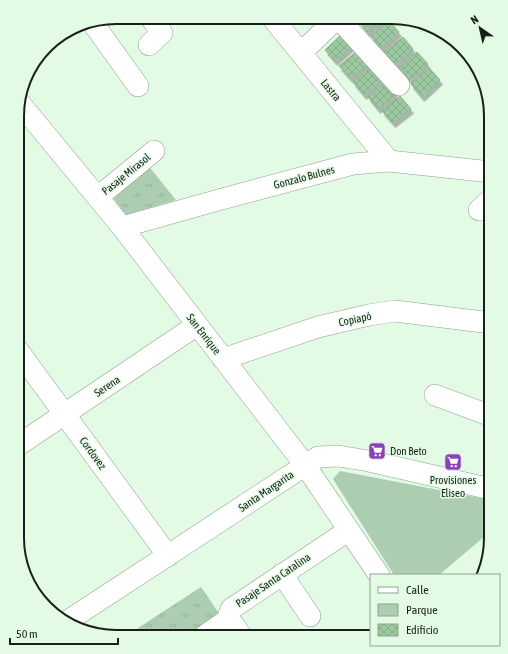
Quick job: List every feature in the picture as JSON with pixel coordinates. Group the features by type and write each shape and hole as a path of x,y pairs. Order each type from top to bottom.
{"street":[{"path":"149,45 162,33 155,24"},
{"name":"Lastra","path":"277,24 389,161"},
{"path":"301,53 331,24"},
{"path":"344,24 399,85"},
{"path":"95,26 138,86"},
{"name":"San Enrique","path":"25,109 122,227 305,465 378,574"},
{"name":"Pasaje Mirasol","path":"98,197 154,151"},
{"name":"Gonzalo Bulnes","path":"122,227 353,164 389,161 484,171"},
{"name":"Copiapó","path":"223,359 318,327 368,315 395,312 484,322"},
{"name":"Serena","path":"24,441 196,325"},
{"name":"Cordovez","path":"24,359 168,556"},
{"path":"435,395 484,413"},
{"name":"Santa Margarita","path":"71,618 318,457 338,456 484,487"},
{"name":"Pasaje Santa Catalina","path":"213,630 227,620 231,609 349,530"},
{"path":"282,574 310,616"},
{"path":"227,620 234,625 237,630"}],"green space":[{"path":"147,164 176,200 126,215 110,194"},
{"path":"340,471 484,499 484,537 440,574 393,574 333,479"},
{"path":"201,587 218,612 218,618 201,630 139,630 138,628"}],"building":[{"path":"361,24 377,24 367,32"},
{"path":"385,24 392,24 399,32 381,48 371,36"},
{"path":"344,32 354,44 335,61 325,50"},
{"path":"403,37 413,49 395,65 384,52"},
{"path":"358,50 370,63 351,79 339,66"},
{"path":"417,52 428,64 410,80 399,68"},
{"path":"372,66 383,79 364,95 353,82"},
{"path":"429,68 440,80 422,97 411,84"},
{"path":"386,82 396,94 378,109 368,97"},
{"path":"400,96 411,109 393,123 382,111"}],"place":[{"name":"Don Beto","path":"377,451"},
{"name":"Provisiones Eliseo","path":"453,462"}]}
